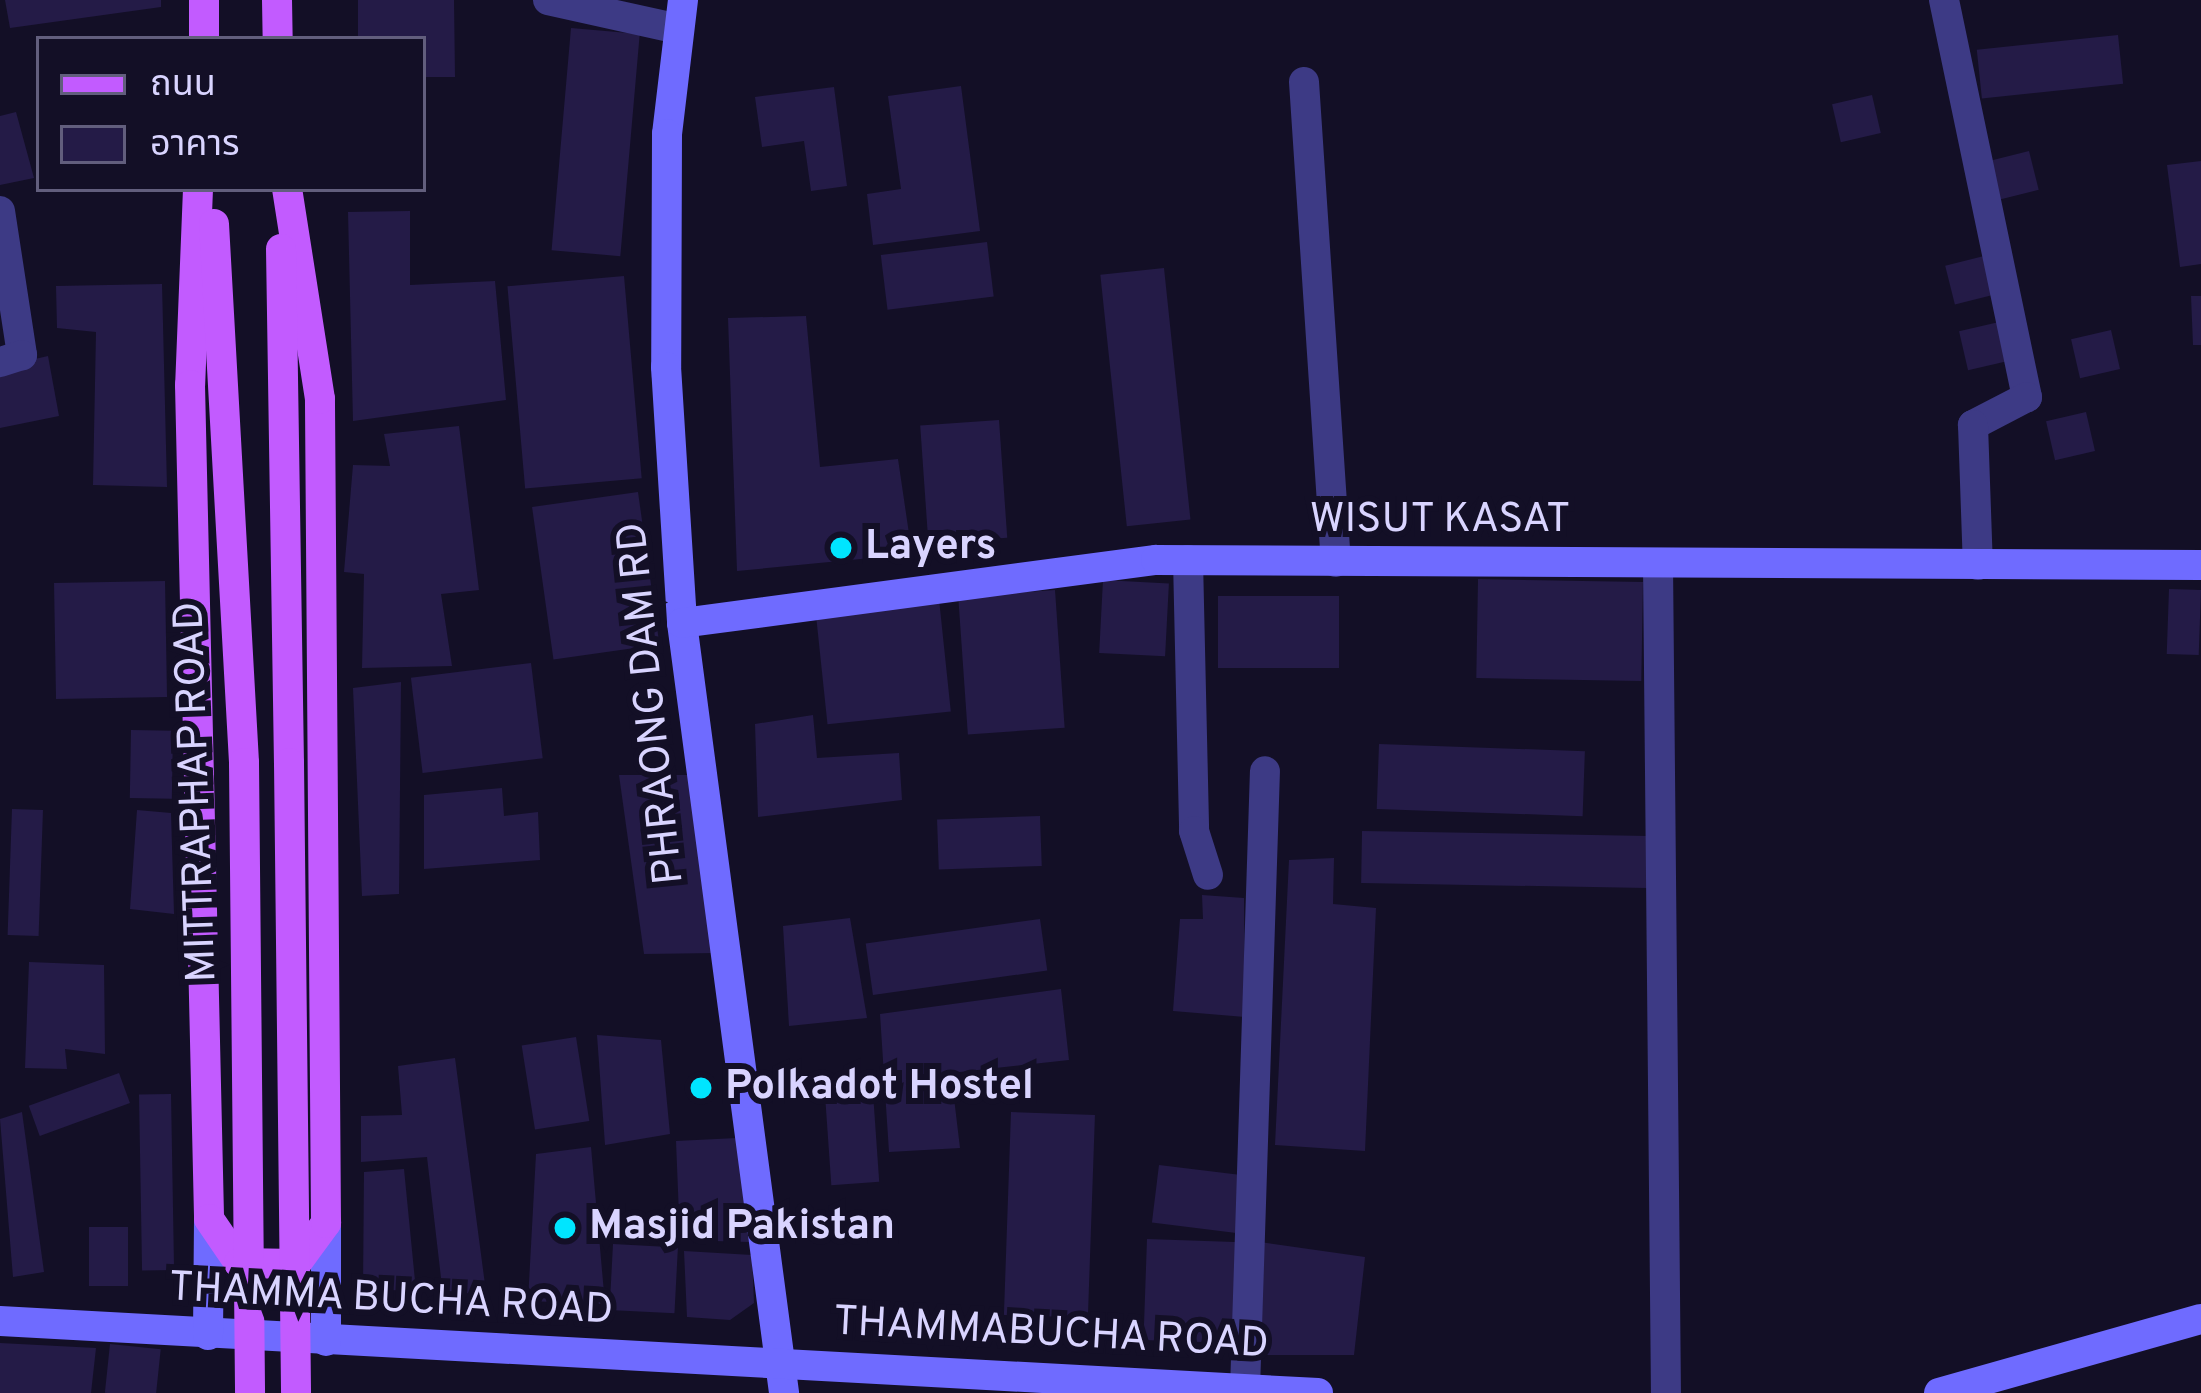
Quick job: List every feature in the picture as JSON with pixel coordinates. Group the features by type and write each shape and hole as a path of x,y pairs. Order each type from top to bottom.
{"main road":[{"path":"204,0 204,36"},
{"path":"278,0 278,36"},
{"path":"198,192 190,385 208,1219 239,1263 296,1264 326,1223 320,399 285,192"},
{"name":"MITTRAPHAP ROAD","path":"212,192 244,763 250,1393"},
{"name":"MITTRAPHAP ROAD","path":"284,192 296,1393"}],"street":[{"path":"548,0 681,14"},
{"path":"1944,0 2027,397 1973,425 1978,565"},
{"name":"PHRAONG DAM RD","path":"681,14 666,367 682,622 784,1393"},
{"path":"1304,82 1336,562"},
{"path":"0,211 22,355 0,362"},
{"path":"1187,560 1194,831 1208,874"},
{"name":"WISUT KASAT","path":"682,622 1052,567 1187,560 2201,565"},
{"path":"1658,564 1666,1393"},
{"path":"1245,1389 1265,771"},
{"path":"208,1219 208,1335"},
{"path":"326,1223 326,1341"},
{"path":"1940,1393 2201,1319"},
{"name":"THAMMA BUCHA ROAD","path":"0,1321 778,1362"},
{"name":"THAMMABUCHA ROAD","path":"778,1362 1318,1393"}],"building":[{"path":"5,0 161,0 161,7 10,28"},
{"path":"358,0 454,0 455,77 426,77 426,36 358,36"},
{"path":"571,28 640,34 620,256 552,250"},
{"path":"2118,35 2123,84 1982,99 1977,50"},
{"path":"961,86 980,231 873,245 867,194 901,189 888,96"},
{"path":"834,87 847,186 811,191 804,141 762,147 755,97"},
{"path":"1872,95 1881,133 1841,142 1832,104"},
{"path":"16,112 34,178 0,185 0,116"},
{"path":"2029,151 2039,190 1999,200 1989,161"},
{"path":"2201,161 2201,264 2180,267 2167,165"},
{"path":"410,211 410,285 495,281 506,400 353,421 348,212"},
{"path":"987,242 994,297 888,310 881,255"},
{"path":"1984,256 1994,295 1955,304 1945,266"},
{"path":"1164,268 1190,520 1127,526 1100,275"},
{"path":"624,276 642,478 525,488 507,286"},
{"path":"162,284 167,487 93,485 96,332 57,328 56,286"},
{"path":"2191,296 2201,296 2201,345 2193,345"},
{"path":"806,316 820,467 898,459 912,554 737,571 728,318"},
{"path":"1999,322 2008,361 1968,370 1959,331"},
{"path":"2111,330 2120,369 2080,378 2071,339"},
{"path":"48,356 59,416 0,428 0,367"},
{"path":"2086,412 2095,451 2055,460 2046,421"},
{"path":"999,420 1007,538 928,543 920,426"},
{"path":"459,426 479,590 441,594 452,666 362,668 364,574 344,572 353,465 390,466 384,434"},
{"path":"638,492 659,645 553,659 532,507"},
{"path":"1478,579 1643,582 1641,681 1476,678"},
{"path":"1103,580 1169,583 1165,656 1099,653"},
{"path":"165,581 167,697 56,699 54,583"},
{"path":"2169,589 2201,590 2199,655 2167,654"},
{"path":"1055,590 1065,728 968,734 958,597"},
{"path":"1218,596 1339,596 1339,668 1218,668"},
{"path":"939,599 951,711 827,724 816,612"},
{"path":"531,663 543,758 423,773 411,678"},
{"path":"401,682 399,894 362,896 353,688"},
{"path":"813,715 817,758 899,753 902,800 758,817 755,724"},
{"path":"131,730 173,731 172,799 130,798"},
{"path":"1379,744 1585,751 1583,816 1377,809"},
{"path":"619,775 688,775 716,953 644,954"},
{"path":"502,788 504,816 538,812 540,860 424,869 424,795"},
{"path":"12,809 43,810 39,936 8,935"},
{"path":"137,810 171,813 174,914 130,909"},
{"path":"1040,816 1042,866 939,870 937,820"},
{"path":"1362,831 1648,836 1647,888 1361,883"},
{"path":"1334,858 1333,904 1376,908 1365,1151 1275,1145 1289,860"},
{"path":"1202,895 1244,898 1245,1017 1173,1011 1180,919 1203,919"},
{"path":"850,918 867,1018 789,1026 783,926"},
{"path":"1040,919 1047,970 873,995 866,943"},
{"path":"29,962 104,965 105,1054 65,1049 67,1069 25,1068"},
{"path":"1061,989 1069,1060 951,1073 960,1148 889,1152 880,1014"},
{"path":"597,1035 661,1040 670,1134 605,1145"},
{"path":"576,1037 589,1121 535,1130 522,1046"},
{"path":"455,1058 486,1292 443,1295 427,1157 361,1162 361,1116 402,1115 398,1066"},
{"path":"119,1073 130,1103 40,1136 29,1106"},
{"path":"873,1093 879,1182 831,1185 825,1096"},
{"path":"171,1094 174,1270 142,1271 139,1095"},
{"path":"22,1112 44,1272 13,1277 0,1119"},
{"path":"1011,1112 1095,1115 1088,1318 1004,1315"},
{"path":"737,1138 749,1242 680,1240 676,1141"},
{"name":"Masjid Pakistan","path":"591,1147 605,1304 528,1301 536,1154"},
{"path":"1159,1165 1255,1177 1248,1234 1152,1223"},
{"path":"404,1169 416,1291 363,1289 364,1172"},
{"path":"89,1227 128,1227 128,1286 89,1286"},
{"path":"1147,1239 1249,1243 1245,1343 1143,1340"},
{"path":"1260,1242 1365,1257 1354,1355 1256,1355"},
{"path":"613,1244 678,1247 674,1313 610,1310"},
{"path":"684,1251 752,1255 754,1303 730,1320 687,1317"},
{"path":"0,1343 96,1348 91,1393 0,1393"},
{"path":"110,1344 161,1349 156,1393 105,1393"}],"place":[{"name":"Layers","path":"841,548"},
{"name":"Polkadot Hostel","path":"701,1088"},
{"name":"Masjid Pakistan","path":"565,1228"}]}
